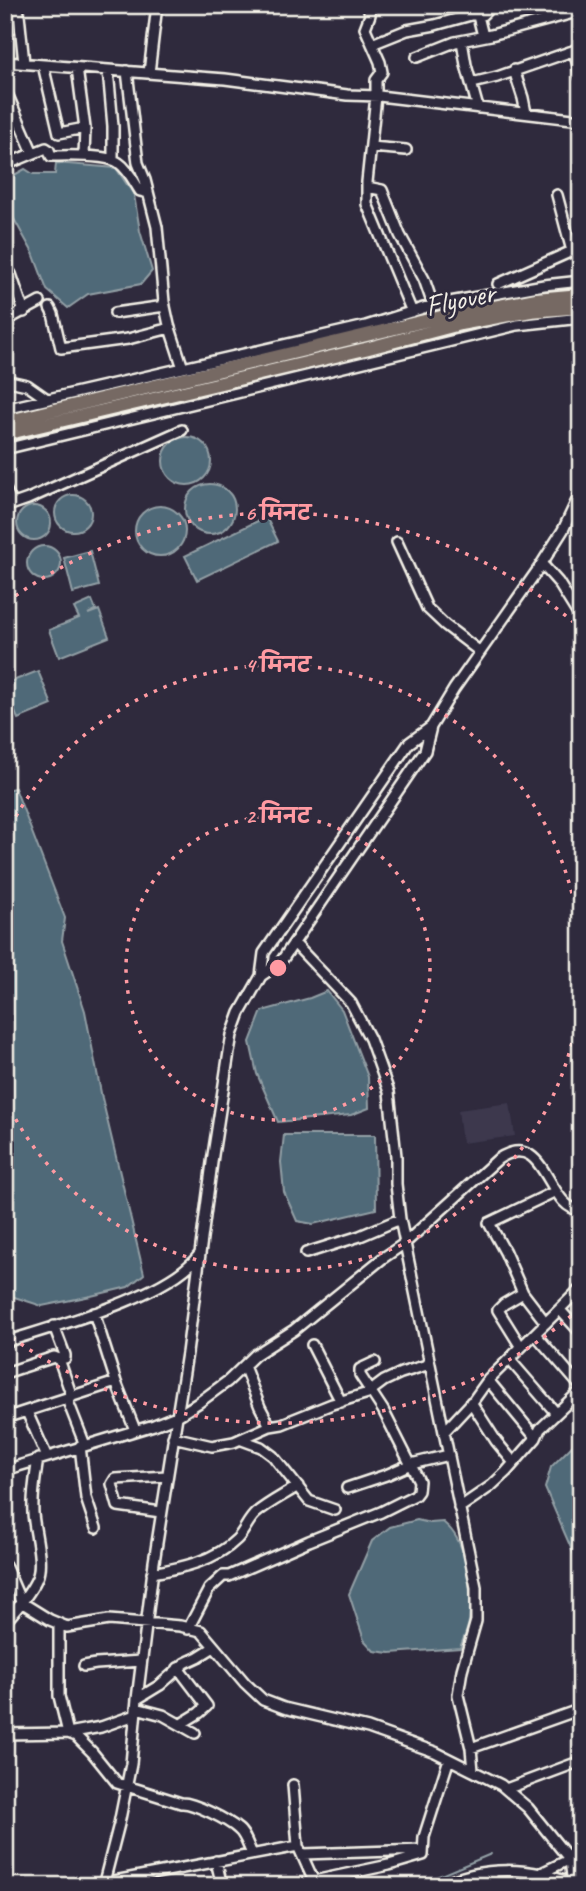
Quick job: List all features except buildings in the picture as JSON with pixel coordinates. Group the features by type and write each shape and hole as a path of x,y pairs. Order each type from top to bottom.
{"highway":[{"name":"Flyover","path":"5,422 367,330 416,323 511,303 581,295"},
{"name":"Flyover","path":"5,434 353,358 416,323 460,324 531,311 581,307"}],"street":[{"path":"19,5 23,63"},
{"path":"149,73 157,5"},
{"path":"368,5 370,15 365,28 382,72 376,80 367,204 416,323 433,305 581,281"},
{"path":"372,44 407,30 488,11 492,5"},
{"path":"417,57 443,45 581,11 579,5"},
{"path":"476,12 483,36"},
{"path":"461,41 478,108"},
{"path":"472,83 577,49 581,78"},
{"path":"5,62 225,79 581,120"},
{"path":"43,65 60,133 85,128"},
{"path":"78,68 85,128 84,156"},
{"path":"108,70 113,159"},
{"path":"514,70 526,113"},
{"path":"127,71 138,163 157,227 165,306 183,368"},
{"path":"5,89 33,153"},
{"path":"371,147 406,150"},
{"path":"7,161 46,148 50,150 51,156 113,159 121,164 140,191 148,192"},
{"path":"367,187 382,190 400,235 424,279 433,305"},
{"path":"498,284 576,249 557,195"},
{"path":"11,274 24,312"},
{"path":"5,321 40,302"},
{"path":"114,313 165,306"},
{"path":"50,308 61,348 128,339 170,328"},
{"path":"5,449 353,358 517,325 581,318"},
{"path":"5,409 183,368 367,330"},
{"path":"5,380 27,386 47,399"},
{"path":"5,489 9,506 182,430"},
{"path":"261,976 281,963 425,751 431,727 454,688 542,564 563,530 581,492"},
{"path":"397,542 427,608 479,651"},
{"path":"542,564 558,582 581,619"},
{"path":"423,1850 300,1850 252,1854 132,1882 103,1884 120,1825 131,1764 152,1573 187,1353 232,1035 240,1013 261,976 264,953 409,743 431,727"},
{"path":"294,943 351,1003 370,1039 389,1092 400,1219 476,1587 476,1621 458,1695 471,1748 473,1771"},
{"path":"264,953 281,963"},
{"path":"5,1470 176,1416 218,1389 255,1355 293,1330 405,1243 498,1158 512,1152 528,1155 548,1174 565,1206 581,1210"},
{"path":"546,1323 523,1293 489,1223 556,1191"},
{"path":"306,1253 360,1236 400,1219"},
{"path":"5,1342 127,1300 176,1276 191,1266 200,1253"},
{"path":"444,1432 488,1380 581,1288"},
{"path":"521,1347 498,1310 523,1293"},
{"path":"560,1310 581,1333"},
{"path":"94,1313 135,1430"},
{"path":"5,1373 54,1357 65,1358 54,1326"},
{"path":"459,1508 491,1486 536,1438 540,1429 581,1389 535,1334"},
{"path":"312,1345 341,1402"},
{"path":"59,1359 82,1446 86,1498 96,1528"},
{"path":"509,1359 556,1413"},
{"path":"188,1629 209,1589 223,1576 229,1576 382,1512 418,1491 419,1481 411,1464 383,1410 360,1375 360,1369 375,1362"},
{"path":"173,1437 212,1446 242,1440 270,1426 370,1391 401,1373 430,1364"},
{"path":"244,1366 270,1426"},
{"path":"488,1380 536,1438"},
{"path":"5,1418 116,1382"},
{"path":"471,1402 514,1463"},
{"path":"5,1622 38,1577 33,1493 42,1458 27,1412"},
{"path":"242,1440 261,1447 273,1456 309,1501 335,1510"},
{"path":"347,1488 411,1464 449,1455"},
{"path":"161,1512 118,1506 112,1484 115,1479 167,1476"},
{"path":"152,1573 180,1569 217,1555 240,1536 254,1514 298,1486"},
{"path":"5,1564 22,1602 59,1624 67,1627 108,1620 201,1632 263,1700 284,1708 368,1728 449,1759 506,1789 528,1808 570,1860 574,1886"},
{"path":"59,1624 59,1696 68,1733 92,1752 117,1783 181,1803 190,1802 241,1830 252,1854"},
{"path":"5,1734 68,1733 101,1727 136,1707 178,1668 214,1647"},
{"path":"84,1666 141,1661"},
{"path":"178,1668 207,1706 181,1724"},
{"path":"136,1707 163,1715 195,1733"},
{"path":"471,1748 581,1709"},
{"path":"293,1785 300,1850 315,1884 423,1855 424,1837 449,1759"},
{"path":"506,1789 581,1761"},
{"path":"456,1886 484,1877 535,1874 581,1854"},
{"path":"216,1861 222,1886"},
{"path":"439,1886 472,1873 507,1870 564,1880 574,1886"}],"shaded area":[{"path":"510,1103 515,1136 462,1143 458,1110"}],"water":[{"path":"56,163 116,168 134,195 140,231 152,271 141,284 88,294 68,308 47,290 33,253 5,203 5,180 25,169 33,174 55,174"},
{"path":"187,437 204,444 211,461 204,478 187,485 170,478 163,461 170,444"},
{"path":"210,484 227,492 235,509 227,526 210,534 193,526 185,509 193,492"},
{"path":"73,495 86,500 91,513 86,526 73,531 60,526 55,513 60,500"},
{"path":"34,506 46,511 51,523 46,535 34,540 22,535 17,523 22,511"},
{"path":"160,506 177,514 185,531 177,548 160,556 143,548 135,531 143,514"},
{"path":"266,517 278,541 197,580 185,556"},
{"path":"44,546 56,551 61,563 56,575 44,580 32,575 27,563 32,551"},
{"path":"90,551 99,586 73,593 64,558"},
{"path":"92,600 96,610 88,614 99,610 109,637 59,657 49,630 79,618 74,608"},
{"path":"38,671 52,705 18,719 5,684"},
{"path":"15,788 65,918 62,941 85,1011 102,1098 144,1274 128,1287 42,1306 5,1294 5,790"},
{"path":"327,991 342,1010 368,1077 369,1108 351,1115 278,1122 257,1074 250,1042 262,1011"},
{"path":"284,1135 375,1135 376,1209 313,1224 297,1221 284,1192 281,1162"},
{"path":"581,1437 581,1571 545,1488 551,1467"},
{"path":"417,1520 443,1522 458,1541 469,1581 467,1631 460,1648 390,1653 374,1651 364,1640 349,1594 372,1541 390,1527"}],"waterway":[{"path":"415,1886 491,1854"}]}
